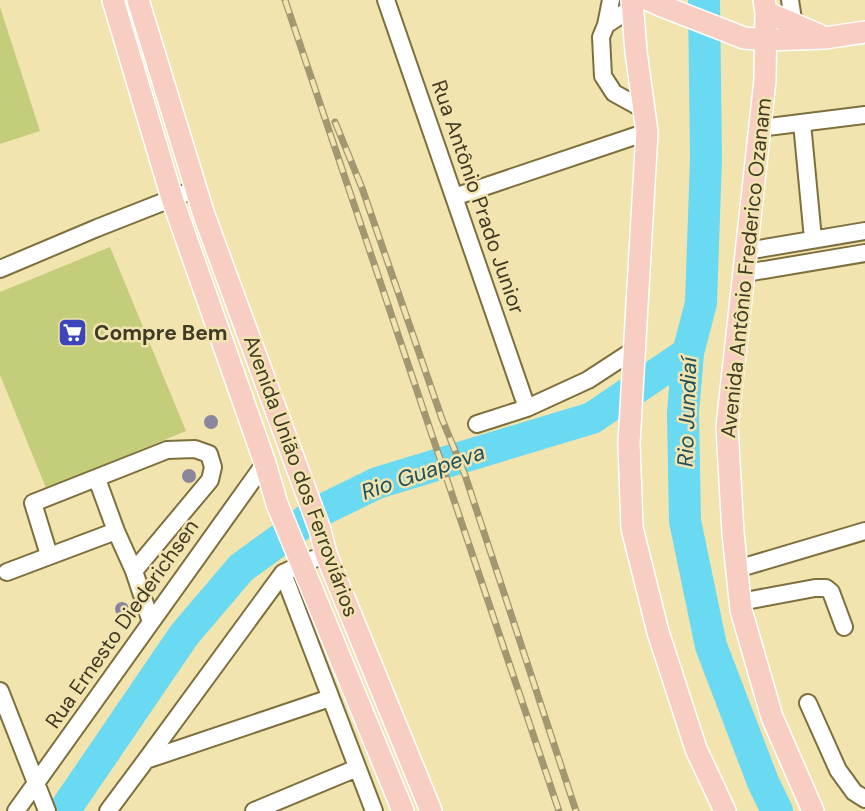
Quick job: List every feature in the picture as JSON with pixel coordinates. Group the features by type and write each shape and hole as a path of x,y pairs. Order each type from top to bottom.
{"main road":[{"name":"Avenida União dos Ferroviários","path":"113,0 172,198 265,463 295,566 404,811"},
{"name":"Avenida União dos Ferroviários","path":"138,0 196,189 320,530 326,554 431,811"},
{"path":"143,0 153,46"},
{"path":"725,811 696,749 658,632 632,528 629,443 647,132 636,52 644,3 744,38 766,40 825,38 865,32"},
{"path":"765,6 794,26 825,38"},
{"name":"Avenida Antônio Frederico Ozanam","path":"765,6 765,80 727,427 733,533 741,610 772,717 813,811"}],"street":[{"name":"Rua Antônio Prado Junior","path":"386,0 527,408"},
{"path":"611,0 601,37 603,76 614,93 643,109"},
{"path":"790,0 794,26"},
{"path":"606,25 644,3"},
{"path":"760,128 865,115"},
{"path":"802,123 813,239"},
{"path":"454,197 647,132"},
{"path":"0,269 196,189"},
{"path":"747,251 865,231"},
{"path":"744,277 752,272 865,254"},
{"path":"477,424 527,408 588,380 634,350"},
{"path":"49,555 33,503 167,450 195,449 209,454 213,467 210,480 134,571"},
{"name":"Rua Ernesto Diederichsen","path":"16,811 42,798 151,622 265,463"},
{"path":"97,479 134,571 151,622"},
{"path":"7,572 116,531"},
{"path":"736,569 865,531"},
{"path":"108,811 295,566 326,554"},
{"path":"295,566 330,698 374,811"},
{"path":"740,602 826,588 831,592 844,627"},
{"path":"0,691 42,798"},
{"path":"146,760 330,698"},
{"path":"808,703 837,770 854,792 865,799"},
{"path":"255,811 357,768"}],"building":[{"path":"0,7 40,131 0,144"},
{"name":"Compre Bem","path":"110,247 186,431 46,488 0,375 0,292"}],"waterway":[{"name":"Rio Jundiaí","path":"704,0 706,158 701,303 688,353 683,413 685,521 711,646 763,782 777,811"},
{"name":"Rio Guapeva","path":"64,811 184,635 241,568 318,512 377,483 592,418 688,353"}],"railway":[{"path":"285,0 559,811"},
{"path":"335,122 362,188 442,419 465,475 576,811"}],"place":[{"name":"Compre Bem","path":"73,333"}]}
